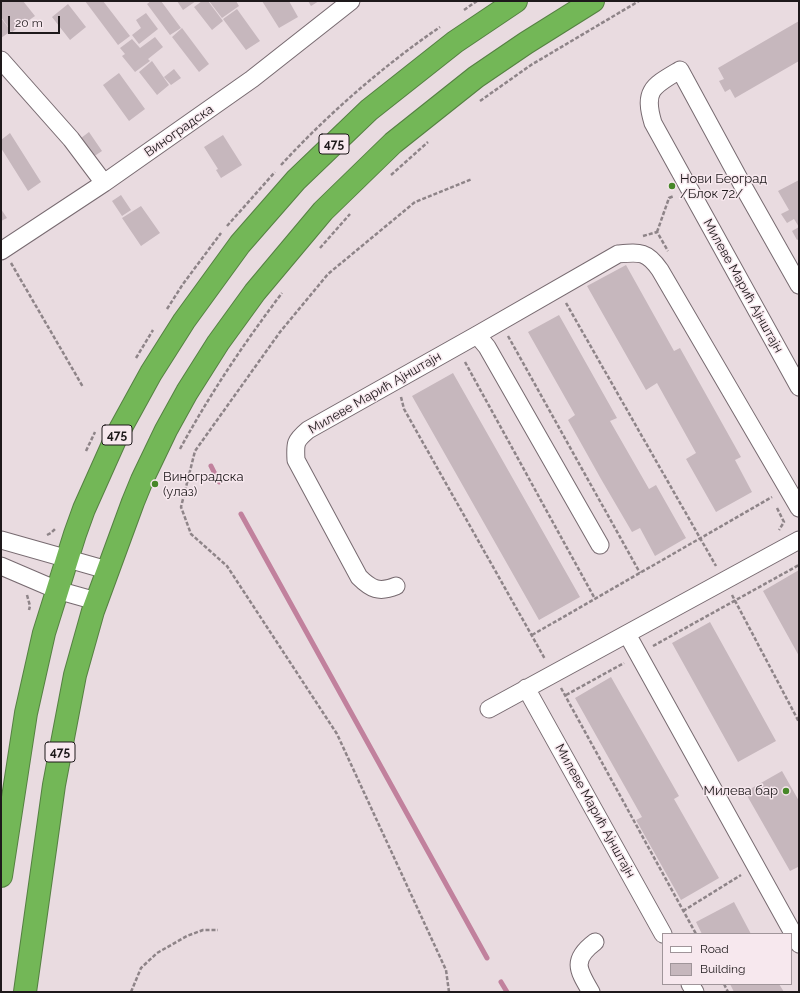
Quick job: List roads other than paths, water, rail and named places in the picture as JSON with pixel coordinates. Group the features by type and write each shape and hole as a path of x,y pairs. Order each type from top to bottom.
{"highway":[{"name":"475","path":"1,876 26,714 44,633 84,509 131,409 184,321 240,244 296,180 369,110 455,42 516,1"},
{"name":"475","path":"25,992 54,785 75,675 96,601 142,480 166,430 187,392 218,342 255,292 322,211 393,143 463,86 526,43 593,1"}],"street":[{"name":"Виноградска","path":"2,250 104,183 252,79 351,1"},
{"path":"1,60 71,139 104,183"},
{"name":"Милеве Марић Ајнштајн","path":"799,285 680,70 658,83 651,92 650,97 649,107 653,124 799,387"},
{"name":"Милеве Марић Ајнштајн","path":"396,586 384,590 377,589 368,585 360,577 296,460 295,449 298,439 308,430 328,419 482,341 557,289 618,254 632,252 644,254 652,258 799,508"},
{"path":"482,341 600,545"},
{"path":"1,540 107,570"},
{"path":"489,708 799,540"},
{"path":"1,566 57,590 96,601"},
{"path":"627,634 799,944"},
{"name":"Милеве Марић Ајнштајн","path":"526,688 662,933"},
{"path":"591,992 578,966 580,958 584,952 595,942"}],"waterway":[{"path":"211,466 219,482"},
{"path":"241,514 487,958"},
{"path":"501,982 507,992"}],"place":[{"name":"Нови Београд /Блок 72/","path":"672,186"},
{"name":"Виноградска (улаз)","path":"155,484"},
{"name":"Милева бар","path":"786,791"}]}
